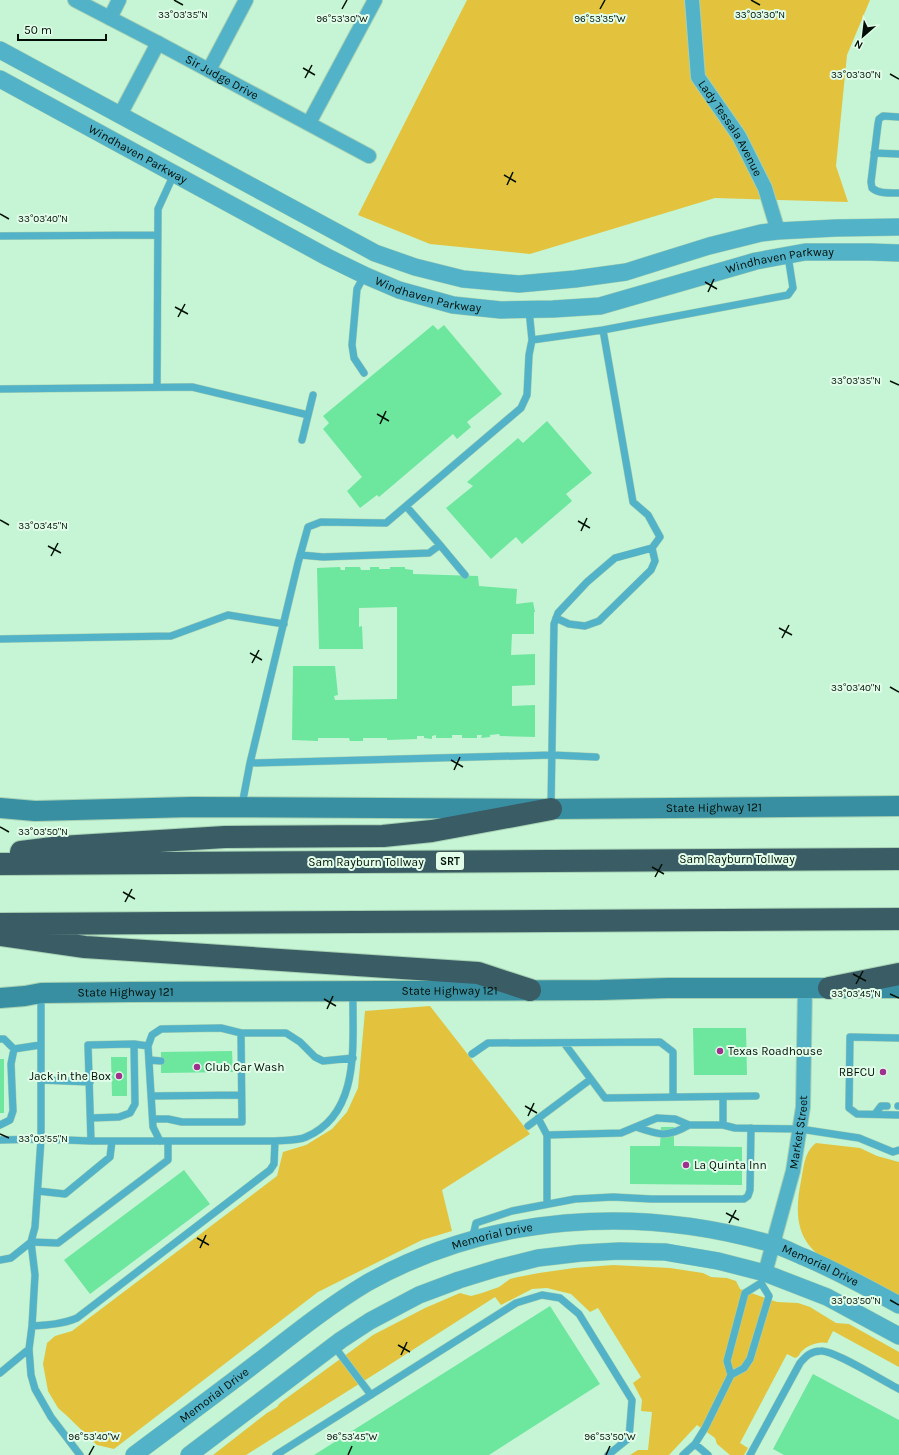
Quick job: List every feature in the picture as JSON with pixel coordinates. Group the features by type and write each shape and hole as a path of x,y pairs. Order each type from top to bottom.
{"highway":[{"path":"0,854 61,847 225,837 383,836 432,832 551,809"},
{"name":"Sam Rayburn Tollway","path":"0,864 899,859"},
{"path":"0,924 899,919"},
{"path":"0,935 85,947 478,973 530,990"},
{"path":"829,988 899,974"}],"main road":[{"name":"State Highway 121","path":"0,808 34,810 191,807 551,809 899,806"},
{"name":"State Highway 121","path":"0,998 41,993 668,988 899,988"}],"street":[{"name":"Sir Judge Drive","path":"75,0 369,156"},
{"path":"110,18 119,0"},
{"path":"209,70 246,0"},
{"path":"309,123 375,0"},
{"name":"Lady Tessala Avenue","path":"692,0 698,77 739,136 766,188 778,231"},
{"path":"120,115 158,43"},
{"name":"Windhaven Parkway","path":"0,50 375,253 416,267 463,280 519,284 575,279 626,272 709,246 761,233 836,228 899,227"},
{"name":"Windhaven Parkway","path":"0,79 327,257 399,290 453,305 501,310 600,306 756,261 788,255 805,252 899,253"},
{"path":"778,231 788,255"},
{"path":"364,275 375,253"},
{"name":"Market Street","path":"763,1278 774,1244 793,1171 800,1129 803,1107 805,988"},
{"name":"Memorial Drive","path":"134,1455 325,1310 368,1283 426,1256 472,1240 527,1227 576,1222 651,1222 714,1230 774,1244 830,1268 899,1305"},
{"name":"Memorial Drive","path":"189,1455 334,1346 370,1321 419,1295 459,1280 538,1258 581,1253 620,1251 665,1252 718,1261 763,1278 826,1297 899,1336"}],"lane":[{"path":"899,117 883,116 879,119 871,182 872,188 880,192 899,193"},
{"path":"874,153 899,154"},
{"path":"156,387 158,208 174,174"},
{"path":"0,236 158,235"},
{"path":"532,340 603,330 788,296 793,288 788,255"},
{"path":"364,275 357,289 352,344 354,358 364,373"},
{"path":"242,807 250,763 308,527 321,522 386,523 521,408 527,395 529,355 532,340 529,309"},
{"path":"551,809 554,624 558,613 587,582 615,558 652,548 660,537 648,515 633,502 603,330"},
{"path":"0,389 192,387 308,415"},
{"path":"302,440 313,395"},
{"path":"406,506 465,575"},
{"path":"301,555 323,557 429,552 440,545"},
{"path":"556,618 569,624 585,626 599,621 651,570 655,561 652,548"},
{"path":"0,639 171,636 228,615 284,624"},
{"path":"250,763 552,755 596,757"},
{"path":"0,1140 275,1141 305,1138 324,1126 337,1112 348,1090 353,1058 353,990"},
{"path":"41,993 41,1139 35,1227 31,1242 35,1275 29,1349 31,1375 35,1389 51,1417 80,1455"},
{"path":"160,1141 153,1127 148,1046 152,1035 161,1029 221,1028 241,1033 286,1033 300,1042 314,1056 323,1061 353,1058"},
{"path":"153,1119 168,1119 182,1122 242,1122 241,1033"},
{"path":"899,1038 850,1037 848,1108 857,1114 899,1115"},
{"path":"0,1039 4,1039 14,1049"},
{"path":"472,1054 488,1043 660,1042 673,1052 673,1097"},
{"path":"564,1043 605,1098 756,1096"},
{"path":"91,1141 88,1045 134,1044 148,1046"},
{"path":"91,1118 119,1117 130,1113 134,1104 134,1044"},
{"path":"14,1049 40,1046"},
{"path":"0,1125 10,1120 13,1111 12,1064 14,1049"},
{"path":"150,1060 161,1061"},
{"path":"232,1061 241,1061"},
{"path":"528,1126 591,1079"},
{"path":"41,1080 90,1082"},
{"path":"152,1096 241,1095"},
{"path":"723,1097 723,1125"},
{"path":"875,1114 881,1106 888,1106"},
{"path":"538,1118 547,1135 547,1204"},
{"path":"547,1135 621,1133 657,1118 675,1119 689,1125 723,1125 735,1128 800,1129 859,1138 893,1152 899,1150"},
{"path":"636,1126 656,1134 676,1133 689,1125"},
{"path":"472,1240 476,1223 512,1211 575,1199 609,1197 744,1199 748,1196 750,1190 750,1128"},
{"path":"38,1191 65,1194 110,1157 112,1141"},
{"path":"0,1260 11,1258 31,1242 58,1243 168,1160 168,1141"},
{"path":"32,1326 58,1324 77,1318 234,1199 270,1170 274,1164 275,1141"},
{"path":"683,1455 695,1444 706,1428 731,1375 744,1368 750,1359 769,1296 763,1278 745,1293 727,1361 731,1375"},
{"path":"276,1455 516,1303 542,1295 560,1298 579,1314 632,1400 629,1438 608,1455"},
{"path":"334,1346 371,1395"},
{"path":"0,1373 29,1349"},
{"path":"750,1455 800,1363 808,1354 821,1351 834,1354 899,1389"},
{"path":"695,1444 708,1455"}],"shaded area":[{"path":"467,0 870,0 847,55 836,166 848,202 715,198 530,254 430,244 358,215"},
{"path":"430,1006 530,1134 442,1190 452,1231 422,1240 318,1292 114,1449 97,1445 58,1408 48,1391 43,1364 47,1343 55,1336 72,1331 277,1176 283,1152 306,1145 332,1129 347,1112 358,1088 365,1011"},
{"path":"816,1143 860,1148 877,1156 899,1162 899,1297 829,1262 814,1250 802,1233 798,1214 799,1192 805,1160 809,1151"},
{"path":"613,1265 670,1268 703,1273 711,1277 727,1278 736,1281 740,1289 777,1302 798,1303 810,1307 836,1323 849,1324 899,1352 899,1367 833,1331 827,1343 810,1345 795,1358 787,1354 740,1443 748,1448 744,1455 730,1455 717,1444 715,1438 697,1425 669,1455 630,1455 638,1450 648,1450 652,1412 641,1411 642,1400 633,1383 641,1377 598,1308 590,1312 571,1294 547,1288 532,1289 501,1305 495,1297 246,1455 213,1455 277,1407 280,1403 373,1335 425,1308 460,1293 471,1296 482,1293 499,1287 510,1279 518,1277 574,1268"}],"building":[{"path":"433,325 438,330 444,325 502,394 467,422 471,427 457,439 453,434 379,497 377,495 360,508 347,491 362,477 323,429 329,423 323,416"},
{"path":"547,421 592,473 566,494 572,501 522,544 516,537 491,559 446,508 473,486 467,482 518,438 523,443"},
{"path":"340,567 341,570 345,570 345,567 360,567 361,570 370,570 370,567 390,569 390,567 405,567 405,569 413,570 413,574 478,576 479,586 517,589 516,604 533,602 535,612 534,634 512,634 511,655 535,654 535,685 512,686 512,706 535,705 535,737 500,736 499,734 481,738 482,735 477,735 477,738 462,738 462,735 452,735 452,738 436,738 436,735 432,736 432,739 424,738 424,736 417,736 417,739 387,740 387,738 363,738 363,741 350,741 349,738 318,738 318,741 292,740 293,666 335,666 338,695 334,696 335,700 397,699 397,607 359,608 359,627 362,626 363,649 319,649 317,568"},
{"name":"Texas Roadhouse","path":"693,1028 746,1028 747,1075 694,1075"},
{"name":"Club Car Wash","path":"232,1051 233,1072 161,1073 161,1052"},
{"name":"Jack in the Box","path":"111,1057 127,1057 127,1096 112,1096"},
{"path":"0,1059 4,1059 4,1113 0,1113"},
{"name":"La Quinta Inn","path":"661,1127 674,1127 674,1146 742,1147 742,1185 630,1184 630,1146 660,1146"},
{"path":"184,1170 210,1204 90,1294 64,1260"},
{"path":"550,1306 600,1384 489,1455 314,1455"},
{"path":"813,1374 899,1420 899,1455 784,1455 773,1449"}],"place":[{"name":"Texas Roadhouse","path":"720,1051"},
{"name":"Club Car Wash","path":"197,1067"},
{"name":"RBFCU","path":"883,1072"},
{"name":"Jack in the Box","path":"119,1076"},
{"name":"La Quinta Inn","path":"686,1165"}]}
